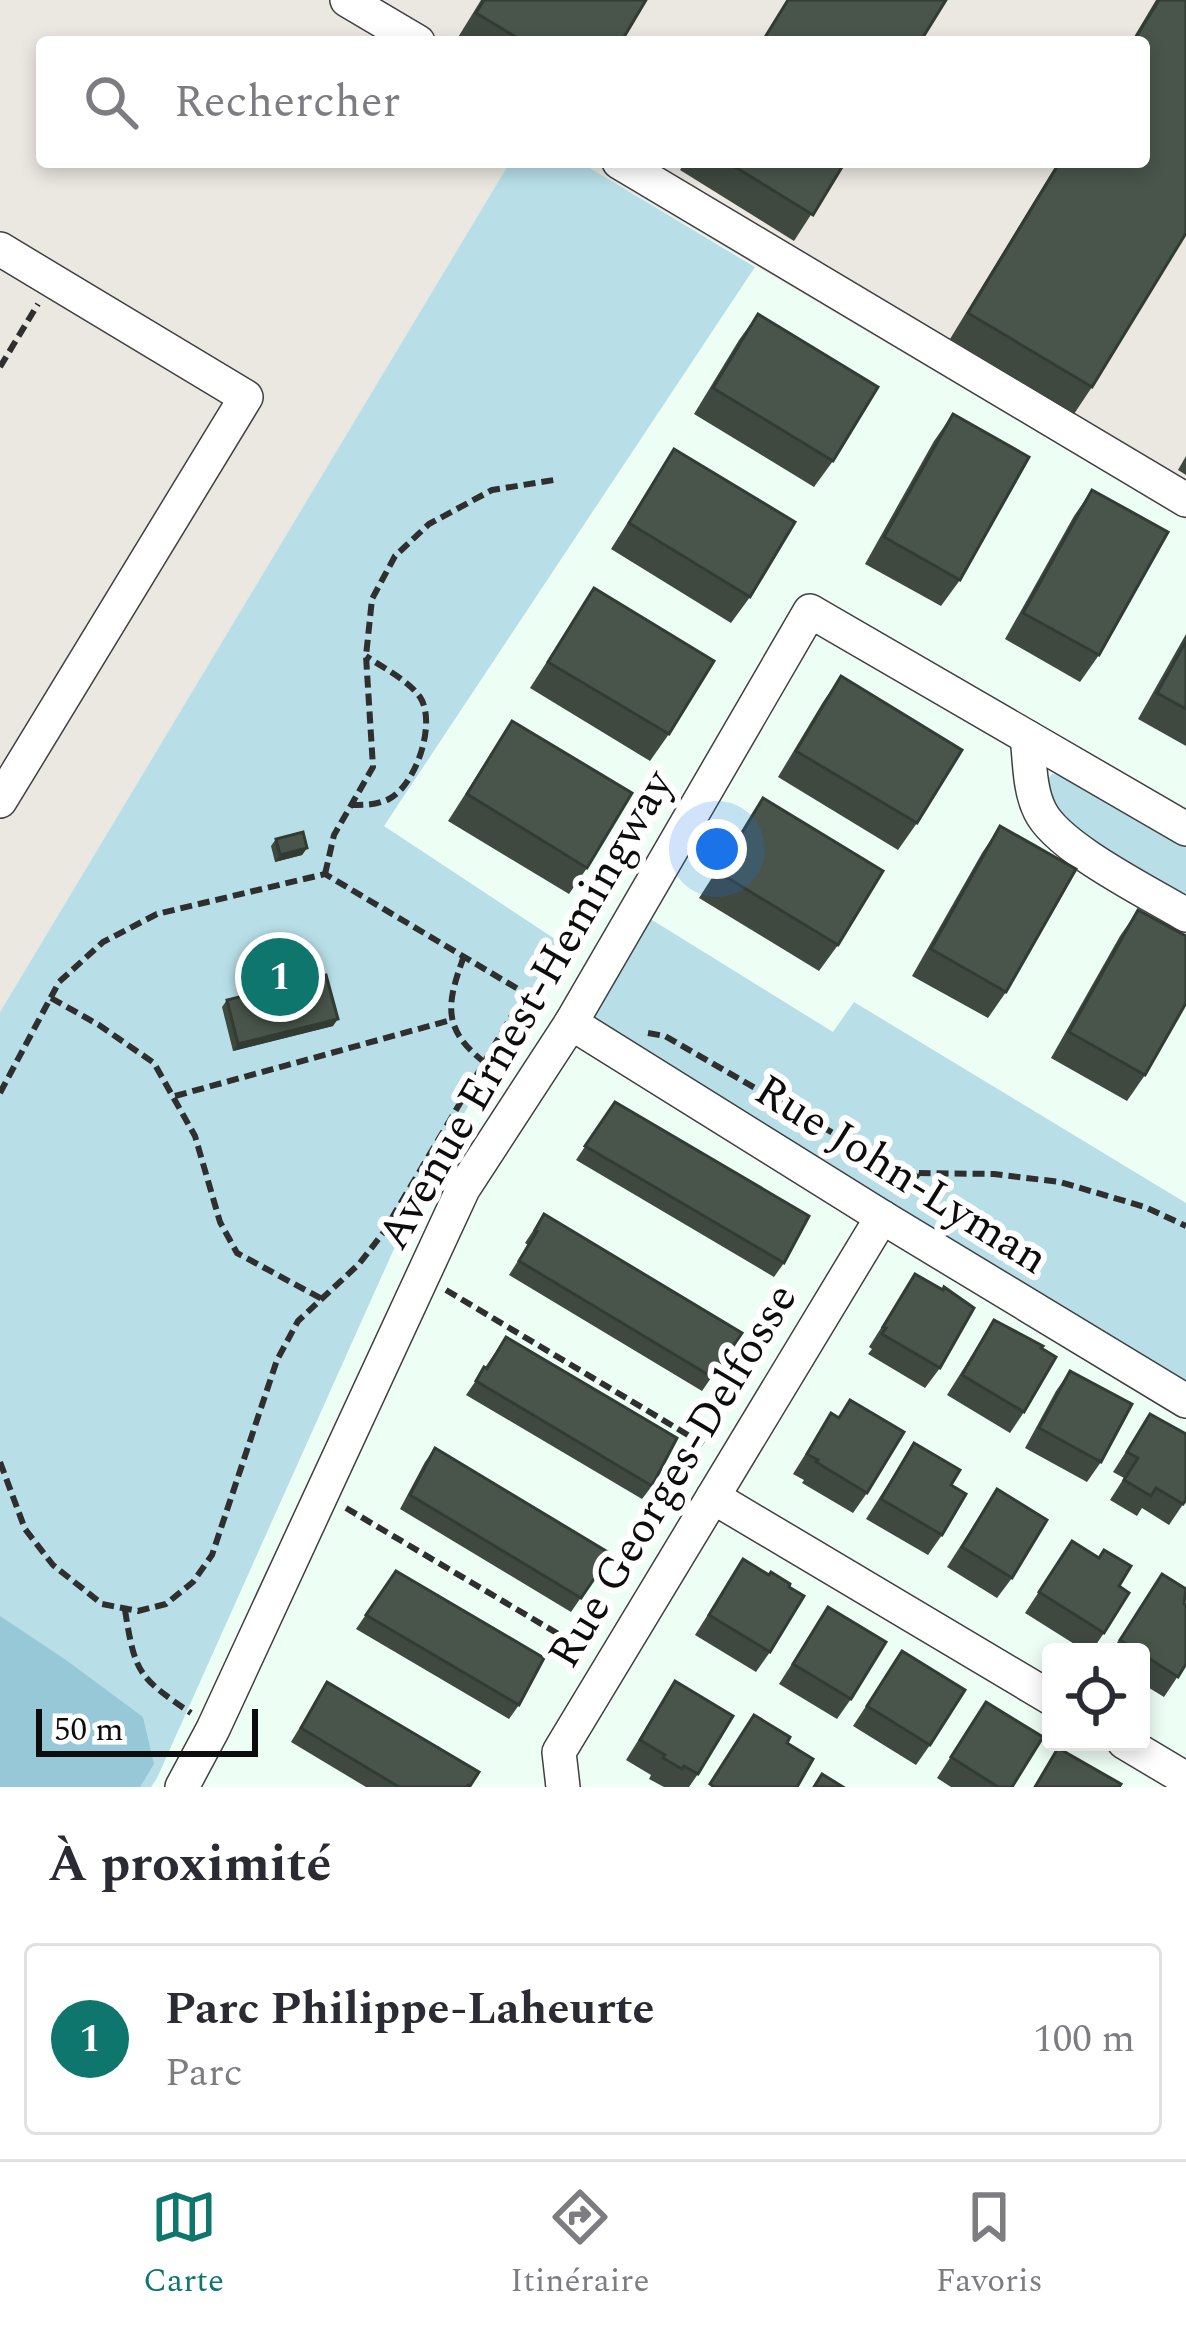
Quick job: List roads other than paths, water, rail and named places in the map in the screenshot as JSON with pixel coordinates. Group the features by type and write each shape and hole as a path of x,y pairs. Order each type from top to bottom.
{"street":[{"path":"347,0 408,36"},
{"path":"629,168 1186,500"},
{"path":"0,249 246,397 0,801"},
{"name":"Avenue Ernest-Hemingway","path":"182,1787 214,1729 463,1190 571,1023 810,610 1028,737"},
{"path":"1028,737 1186,829"},
{"path":"1028,737 1033,792 1041,814 1060,838 1186,915"},
{"name":"Rue John-Lyman","path":"571,1023 1186,1401"},
{"name":"Rue Georges-Delfosse","path":"563,1787 560,1752 882,1217"},
{"path":"713,1497 1042,1694"},
{"path":"1139,1751 1186,1779"}],"place":[{"name":"Parc Philippe-Laheurte","path":"280,977"}]}
